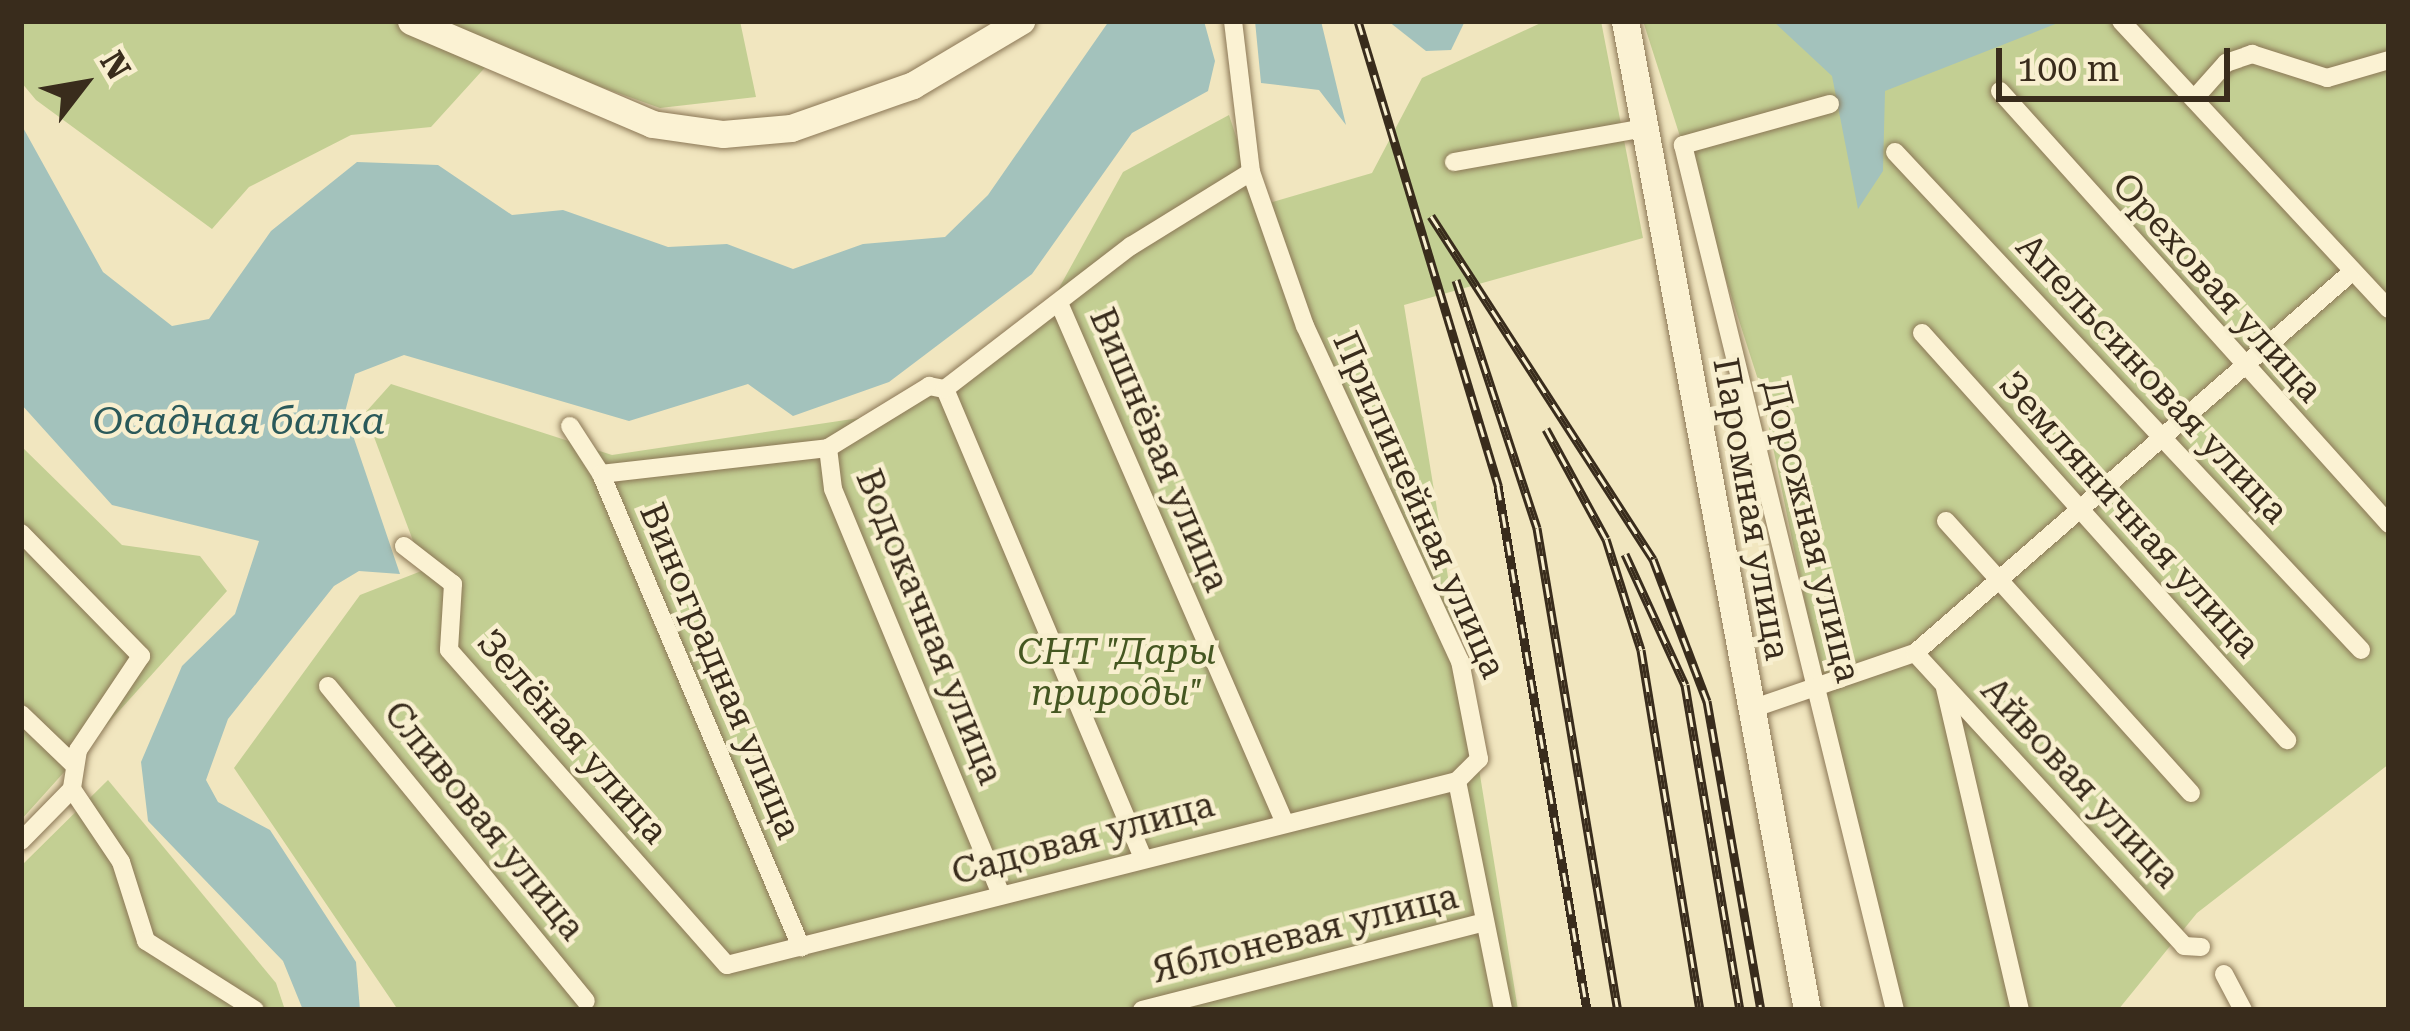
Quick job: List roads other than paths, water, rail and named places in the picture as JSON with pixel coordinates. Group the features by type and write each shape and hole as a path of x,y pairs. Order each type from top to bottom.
{"street":[{"path":"411,21 652,124 790,128 913,85 1021,21"},
{"name":"Прилинейная улица","path":"1233,21 1251,172 1305,326 1460,661 1478,759 1457,782 1503,1010"},
{"name":"Паромная улица","path":"1625,21 1807,1010"},
{"path":"2122,21 2389,309"},
{"path":"2194,99 2226,63 2252,54 2327,78 2389,60"},
{"name":"Ореховая улица","path":"2000,91 2240,370 2389,524"},
{"name":"Дорожная улица","path":"1830,104 1683,146 1895,1010"},
{"path":"1454,162 1645,128"},
{"name":"Апельсиновая улица","path":"1895,152 2361,650"},
{"name":"Водокачная улица","path":"602,474 828,448 929,386 945,389 1059,303 1251,172"},
{"path":"1751,709 1916,653 2078,510 2164,442 2353,271"},
{"name":"Вишнёвая улица","path":"1059,303 1284,821"},
{"name":"Земляничная улица","path":"1922,332 2287,740"},
{"path":"945,389 1143,858"},
{"name":"Виноградная улица","path":"570,426 602,474 801,946"},
{"name":"Водокачная улица","path":"828,448 833,489 1001,895"},
{"path":"1946,521 2191,794"},
{"path":"21,533 142,656 74,765 73,789 122,862 146,941 254,1010"},
{"name":"Зелёная улица","path":"404,546 453,584 448,650 727,965"},
{"name":"Айвовая улица","path":"1916,653 2184,946 2201,947"},
{"path":"1944,684 2020,1010"},
{"name":"Сливовая улица","path":"328,686 586,1001"},
{"path":"21,714 74,765"},
{"name":"Садовая улица","path":"727,965 1284,821 1457,782"},
{"path":"21,841 73,789"},
{"name":"Яблоневая улица","path":"1142,1010 1485,922"},
{"path":"2224,974 2243,1010"}],"water":[{"name":"Осадная балка","path":"1109,21 1204,21 1215,61 1208,91 1132,133 1032,274 889,382 793,416 748,384 629,421 404,355 355,374 345,412 400,574 359,571 334,586 228,719 206,780 218,802 270,830 356,962 360,1010 303,1010 283,961 148,821 141,762 182,666 235,614 259,541 112,505 21,404 21,124 103,272 172,326 209,319 271,231 357,162 438,165 512,215 563,210 668,247 727,244 793,269 863,244 945,237 988,195"},
{"path":"1255,21 1321,21 1346,125 1319,90 1261,83"},
{"path":"1388,21 1465,21 1451,50 1426,51"},
{"path":"1773,21 2063,21 1885,91 1883,171 1858,209 1832,76"}],"railway":[{"path":"1358,21 1498,486 1587,1010"},
{"path":"1431,216 1653,559 1707,701 1761,1010"},
{"path":"1456,280 1537,528 1618,1010"},
{"path":"1546,429 1606,539 1641,650 1700,1010"},
{"path":"1625,554 1685,685 1740,1010"}],"park label":[{"name":"СНТ \"Дары природы\"","path":"1117,672"}]}
